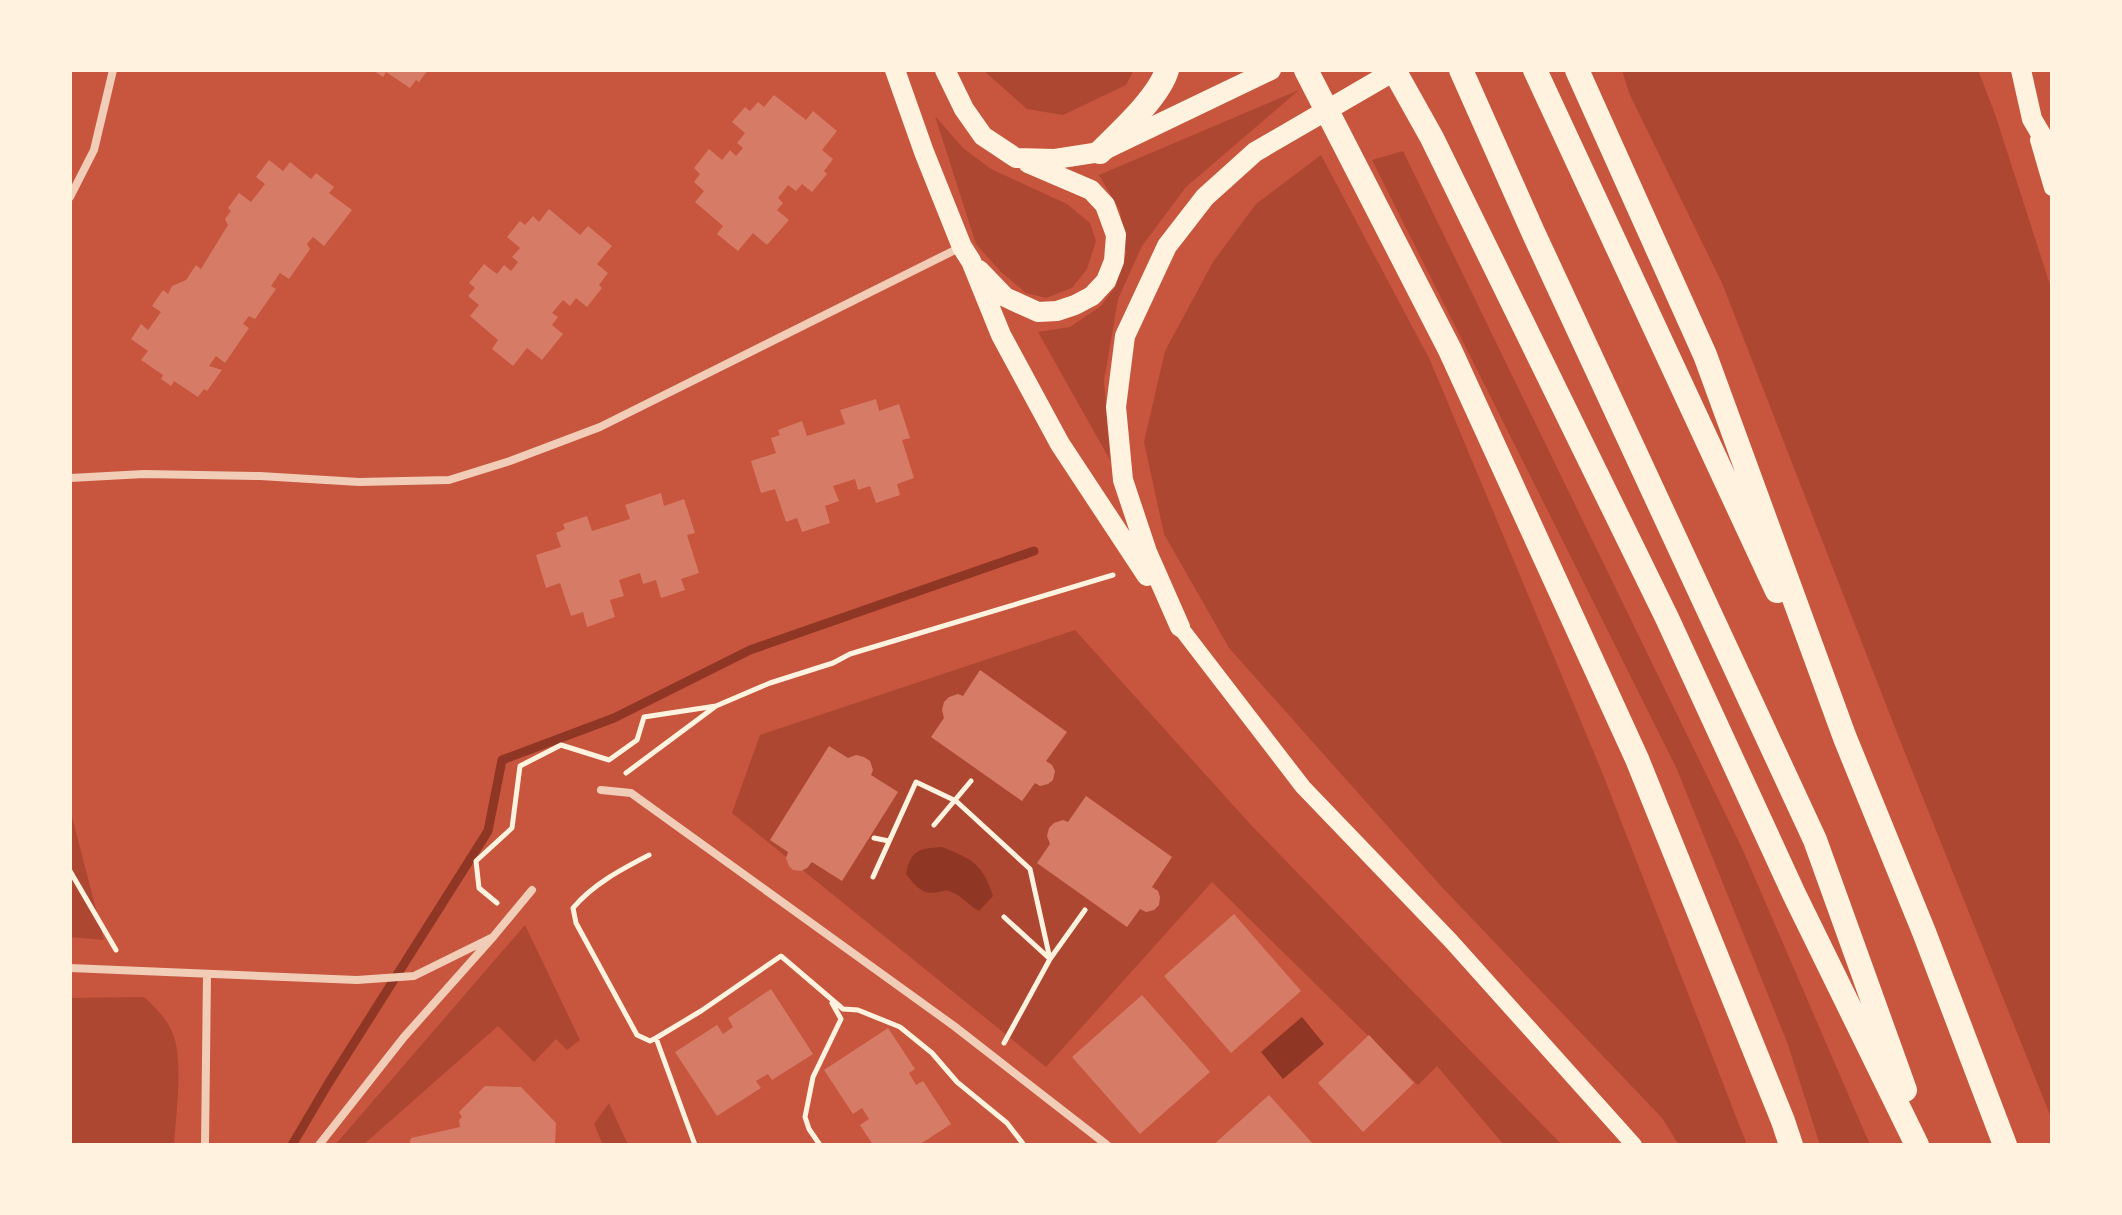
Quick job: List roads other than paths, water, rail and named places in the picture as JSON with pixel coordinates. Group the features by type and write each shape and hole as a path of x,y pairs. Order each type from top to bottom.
{"highway":[{"path":"1100,152 1133,118 1164,80 1167,70"},
{"path":"1306,70 1450,350 1637,759 1791,1145"},
{"path":"1395,70 1432,138 1667,618 1794,894 1917,1145"},
{"path":"1461,70 1815,840 1925,1145"},
{"path":"1577,70 1705,355 1845,738 1924,932 2005,1145"},
{"path":"1539,78 1845,738"}],"main road":[{"path":"895,70 924,152 1001,335 1060,444 1180,627 1303,787 1451,941 1634,1145"},
{"path":"945,70 964,109 983,136 1016,158 1091,190 1105,205 1116,235 1114,261 1106,281 1092,296 1057,311 1038,312 1005,297 967,254"},
{"path":"1016,158 1055,159 1100,152 1271,70"},
{"path":"1180,627 1147,552 1123,480 1116,407 1125,336 1167,246 1205,197 1255,152 1395,70"},
{"path":"2021,70 2052,188"},
{"path":"2032,119 2052,153"}],"street":[{"path":"70,197 94,150 113,70"},
{"path":"70,478 144,474 359,482 449,480 600,427 967,254"},
{"path":"601,790 631,793 954,1026 1107,1145"},
{"path":"319,1145 404,1037 532,890"},
{"path":"70,968 357,980 414,976 493,937"},
{"path":"205,1145 207,975"}],"waterway":[{"path":"292,1145 488,831 502,760 614,718 750,650 1034,551"}]}
